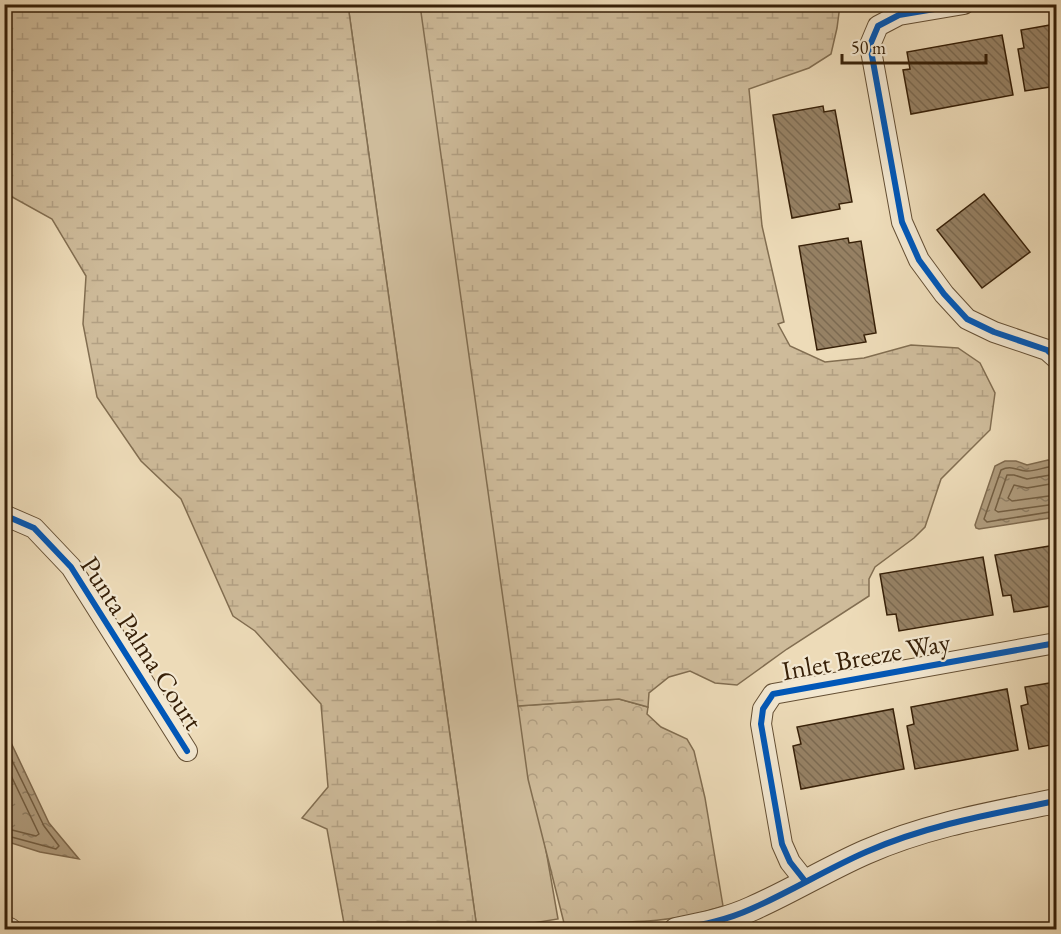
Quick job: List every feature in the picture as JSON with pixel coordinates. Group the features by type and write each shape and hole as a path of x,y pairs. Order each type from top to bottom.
{"street":[{"path":"964,4 899,15 878,26 870,45 902,222 919,260 944,294 967,319 994,332 1047,350 1056,358"},
{"name":"Punta Palma Court","path":"4,515 34,528 71,567 187,752"},
{"name":"Inlet Breeze Way","path":"805,881 790,862 782,844 761,724 763,709 773,694 1056,643"},
{"path":"676,930 707,924 750,910 867,851 910,835 957,821 1056,801"},
{"path":"4,928 9,930"}],"green space":[{"path":"6,5 348,5 477,929 345,929 327,829 302,818 328,787 321,704 255,631 233,616 181,499 141,461 97,397 83,324 86,276 52,219 5,193"},
{"path":"348,5 421,5 521,707 558,919 496,929 477,929"},
{"path":"420,5 840,5 831,54 809,68 749,89 762,226 784,322 778,324 790,346 825,362 864,358 911,345 958,348 980,363 995,393 990,430 941,479 925,527 875,567 869,579 869,596 787,649 737,685 715,683 690,671 669,677 649,693 648,707 619,699 518,706"},
{"path":"619,699 648,707 647,714 661,727 687,739 694,751 705,798 723,906 684,917 625,922 564,923 528,779 518,706"}],"water":[{"path":"1048,460 1056,461 1056,517 976,528 975,525 995,466 1005,461 1016,461 1027,465"},
{"path":"5,730 49,823 79,859 40,852 5,841"}],"building":[{"path":"1056,24 1056,86 1025,91 1018,49 1024,48 1021,30"},
{"path":"1002,35 1013,95 911,114 903,70 910,69 907,52"},
{"path":"823,106 824,112 835,110 852,202 839,204 840,209 792,218 773,115"},
{"path":"984,194 1030,252 982,288 937,230"},
{"path":"848,238 849,243 861,241 876,333 864,335 866,342 817,350 799,246"},
{"path":"1056,545 1056,605 1014,612 1011,595 1003,596 995,555"},
{"path":"983,557 993,615 899,631 896,614 887,615 880,574"},
{"path":"1056,682 1056,744 1029,749 1021,706 1028,704 1025,687"},
{"path":"1007,689 1018,750 915,769 907,726 914,724 911,707"},
{"path":"893,709 904,769 801,789 793,746 801,744 797,727"}],"cycle path":[{"path":"964,4 899,15 878,26 870,45 902,222 919,260 944,294 967,319 994,332 1047,350 1056,358"},
{"path":"4,515 34,528 71,567 187,751"},
{"path":"805,881 790,862 782,844 761,724 763,709 773,694 1056,643"},
{"path":"676,930 742,913 851,859 912,834 960,821 1056,801"}]}
